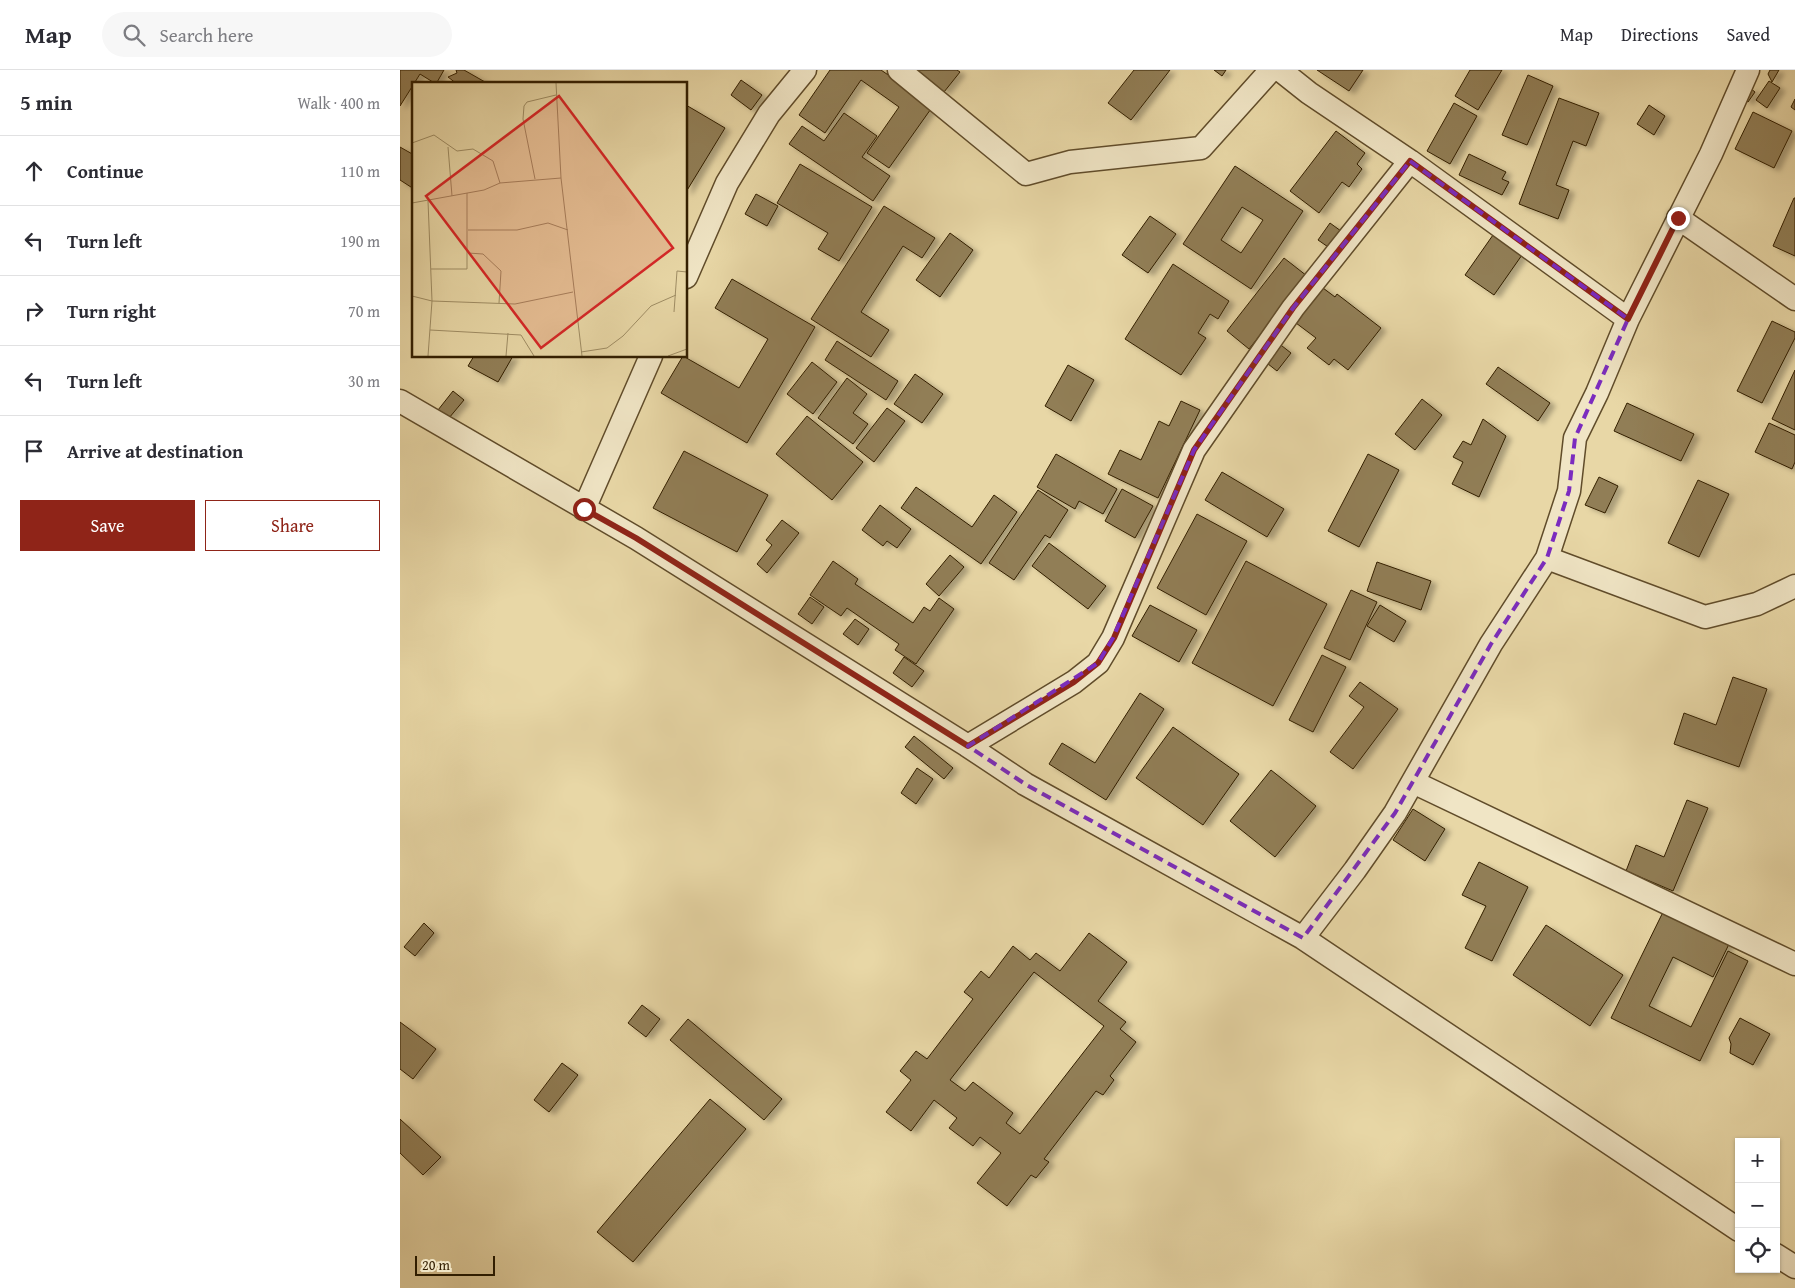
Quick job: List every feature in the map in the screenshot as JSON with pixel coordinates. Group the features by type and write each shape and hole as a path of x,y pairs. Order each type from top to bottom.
{"street":[{"path":"688,272 727,183 769,114 805,70"},
{"path":"899,70 1026,174 1070,162 1201,148 1271,70"},
{"path":"1280,70 1410,161 1628,319"},
{"path":"1303,938 1355,870 1395,812 1491,644 1547,558 1569,491 1574,438 1597,393 1628,319 1711,154 1748,70"},
{"path":"968,746 1074,682 1098,663 1114,638 1194,450 1293,308 1410,161"},
{"path":"1678,218 1795,299"},
{"path":"584,509 651,358"},
{"path":"400,401 645,543 968,746 1025,784 1303,938 1736,1228"},
{"path":"1547,558 1704,617 1757,604 1795,586"},
{"path":"1412,782 1795,964"},
{"path":"1780,1258 1795,1267"}],"highlighted area":[{"path":"1410,161 1628,319 1575,438 1569,491 1547,558 1491,644 1395,813 1303,938 1025,784 968,746 1098,663 1113,638 1194,450 1293,308"}],"building":[{"path":"400,70 444,70 437,82 433,82 420,74 415,82 412,82 412,87 400,106"},
{"path":"456,70 464,70 485,82 454,82 448,77 457,73"},
{"path":"830,70 881,70 933,106 889,168 867,153 899,107 861,80 825,133 799,115"},
{"path":"917,70 957,70 960,72 944,92"},
{"path":"1134,70 1170,70 1131,120 1108,103"},
{"path":"1214,70 1226,70 1222,76"},
{"path":"1317,70 1363,70 1349,91"},
{"path":"1470,70 1502,70 1478,110 1455,96"},
{"path":"1770,70 1779,70 1772,82 1768,74"},
{"path":"1528,75 1553,86 1527,145 1502,135"},
{"path":"741,80 762,95 751,110 731,95"},
{"path":"1769,81 1780,88 1767,108 1756,100"},
{"path":"1750,88 1755,92 1748,102 1742,98"},
{"path":"1559,98 1599,113 1586,146 1573,141 1556,185 1569,190 1558,219 1519,204"},
{"path":"1795,99 1795,110 1791,107"},
{"path":"1454,103 1477,116 1450,164 1427,151"},
{"path":"1649,105 1665,116 1654,135 1637,124"},
{"path":"688,106 725,128 688,189"},
{"path":"1753,112 1792,131 1774,168 1735,149"},
{"path":"844,113 877,136 862,157 890,176 873,201 789,144 802,126 824,141"},
{"path":"1336,131 1365,153 1357,164 1362,169 1349,187 1342,182 1319,213 1290,191"},
{"path":"400,147 412,154 412,188 400,180"},
{"path":"1469,154 1506,172 1502,179 1509,182 1502,195 1459,175"},
{"path":"800,164 872,207 839,261 818,249 828,233 777,203"},
{"path":"1235,166 1303,211 1251,289 1183,244","holes":["1242,207 1263,220 1241,253 1221,240"]},
{"path":"756,194 778,206 767,226 745,214"},
{"path":"1795,198 1795,256 1773,246"},
{"path":"884,206 935,238 922,258 903,246 861,312 889,330 871,357 811,319"},
{"path":"1150,216 1176,234 1148,273 1122,255"},
{"path":"1330,223 1345,234 1334,251 1318,240"},
{"path":"950,233 973,250 940,297 916,280"},
{"path":"1493,235 1522,255 1494,295 1465,275"},
{"path":"1284,258 1307,276 1249,349 1227,331"},
{"path":"1173,264 1229,301 1218,319 1210,314 1198,333 1206,338 1181,375 1125,339"},
{"path":"732,279 815,327 747,443 661,393 682,358 686,358 739,388 768,339 715,308"},
{"path":"1319,285 1335,297 1337,294 1381,328 1348,370 1334,359 1329,365 1307,348 1316,338 1292,320"},
{"path":"1772,321 1795,332 1795,338 1762,403 1737,391"},
{"path":"837,341 898,381 886,400 825,360"},
{"path":"1277,342 1291,353 1277,371 1263,360"},
{"path":"473,358 512,358 498,382 468,366"},
{"path":"812,362 837,382 813,414 787,394"},
{"path":"1068,365 1094,380 1071,421 1045,406"},
{"path":"1498,367 1550,403 1538,421 1486,384"},
{"path":"1795,370 1795,430 1772,419"},
{"path":"915,374 943,394 922,423 894,404"},
{"path":"847,378 867,394 853,413 868,424 853,444 818,418"},
{"path":"453,391 464,400 449,418 438,410"},
{"path":"1422,399 1442,415 1415,450 1395,434"},
{"path":"1181,401 1200,410 1158,498 1108,474 1120,450 1141,460 1159,421 1169,426"},
{"path":"1627,403 1694,434 1681,461 1614,431"},
{"path":"887,408 905,421 874,462 856,448"},
{"path":"807,416 863,462 832,500 776,454"},
{"path":"1483,419 1506,436 1479,497 1452,484 1463,462 1453,457 1463,441 1471,445"},
{"path":"1769,423 1795,435 1795,462 1792,469 1755,452"},
{"path":"684,451 768,495 737,552 653,508"},
{"path":"1056,454 1117,489 1103,514 1079,501 1075,509 1037,487"},
{"path":"1368,454 1399,470 1359,547 1328,531"},
{"path":"1222,472 1284,509 1267,537 1205,500"},
{"path":"1599,477 1618,486 1605,513 1585,505"},
{"path":"1698,480 1729,494 1699,557 1668,543"},
{"path":"916,487 972,527 994,495 1017,512 981,564 901,508"},
{"path":"1122,489 1153,506 1135,538 1105,521"},
{"path":"1038,490 1068,510 1050,538 1045,535 1014,580 989,563"},
{"path":"880,505 911,529 897,548 887,541 883,546 862,530"},
{"path":"1197,514 1247,541 1206,615 1157,588"},
{"path":"782,520 799,533 767,573 757,564 772,545 766,540"},
{"path":"1049,543 1106,586 1088,609 1032,566"},
{"path":"950,555 964,567 939,596 926,584"},
{"path":"833,561 858,579 855,584 913,623 924,607 930,611 939,598 954,609 916,664 895,650 899,644 847,608 841,616 810,595"},
{"path":"1246,561 1327,604 1273,706 1192,663"},
{"path":"1377,562 1431,581 1421,610 1367,591"},
{"path":"1351,590 1377,602 1350,660 1324,648"},
{"path":"810,597 824,607 812,624 798,614"},
{"path":"1150,605 1197,630 1179,662 1132,636"},
{"path":"1380,605 1406,621 1394,642 1367,626"},
{"path":"855,619 869,629 858,645 843,634"},
{"path":"1322,655 1346,667 1313,732 1289,720"},
{"path":"904,657 924,671 912,687 893,673"},
{"path":"1733,677 1767,689 1739,767 1674,744 1684,713 1716,725"},
{"path":"1360,682 1398,709 1353,769 1330,752 1364,707 1349,696"},
{"path":"1140,693 1164,709 1106,800 1049,764 1062,743 1095,763"},
{"path":"1173,727 1239,774 1203,825 1136,778"},
{"path":"914,736 953,768 944,779 905,747"},
{"path":"917,768 933,779 916,804 901,793"},
{"path":"1271,770 1316,806 1275,857 1230,821"},
{"path":"1687,800 1708,808 1673,891 1626,871 1636,845 1664,857"},
{"path":"1413,809 1445,829 1425,861 1393,840"},
{"path":"1479,862 1528,887 1492,961 1465,948 1486,906 1462,895"},
{"path":"1664,910 1730,942 1713,977 1673,957 1649,1006 1691,1027 1728,951 1748,961 1700,1061 1611,1018"},
{"path":"424,923 434,933 415,956 404,947"},
{"path":"1546,925 1623,975 1590,1026 1513,975"},
{"path":"1089,933 1127,962 1098,1001 1126,1022 1120,1029 1136,1042 1110,1076 1114,1080 1103,1095 1096,1091 1044,1159 1049,1162 1036,1178 1031,1175 1007,1206 977,1183 1001,1153 980,1137 973,1146 949,1128 957,1118 934,1100 911,1131 886,1112 911,1080 900,1071 916,1051 927,1059 973,999 964,992 981,971 989,978 1013,946 1030,960 1036,953 1060,971","holes":["1034,972 1104,1026 1020,1134 1006,1123 1013,1113 973,1082 965,1091 950,1080"]},
{"path":"642,1005 660,1019 646,1037 628,1023"},
{"path":"1740,1018 1770,1034 1753,1065 1730,1053 1731,1044 1729,1038"},
{"path":"688,1019 782,1099 764,1120 670,1040"},
{"path":"400,1022 436,1049 413,1079 400,1069"},
{"path":"562,1063 578,1075 549,1112 534,1100"},
{"path":"710,1099 746,1129 633,1262 597,1232"},
{"path":"400,1119 441,1157 423,1175 400,1153"}],"route":[{"path":"584,509 636,538 968,746 1074,682 1098,663 1114,638 1194,450 1293,308 1410,161 1628,319 1678,218"}]}
